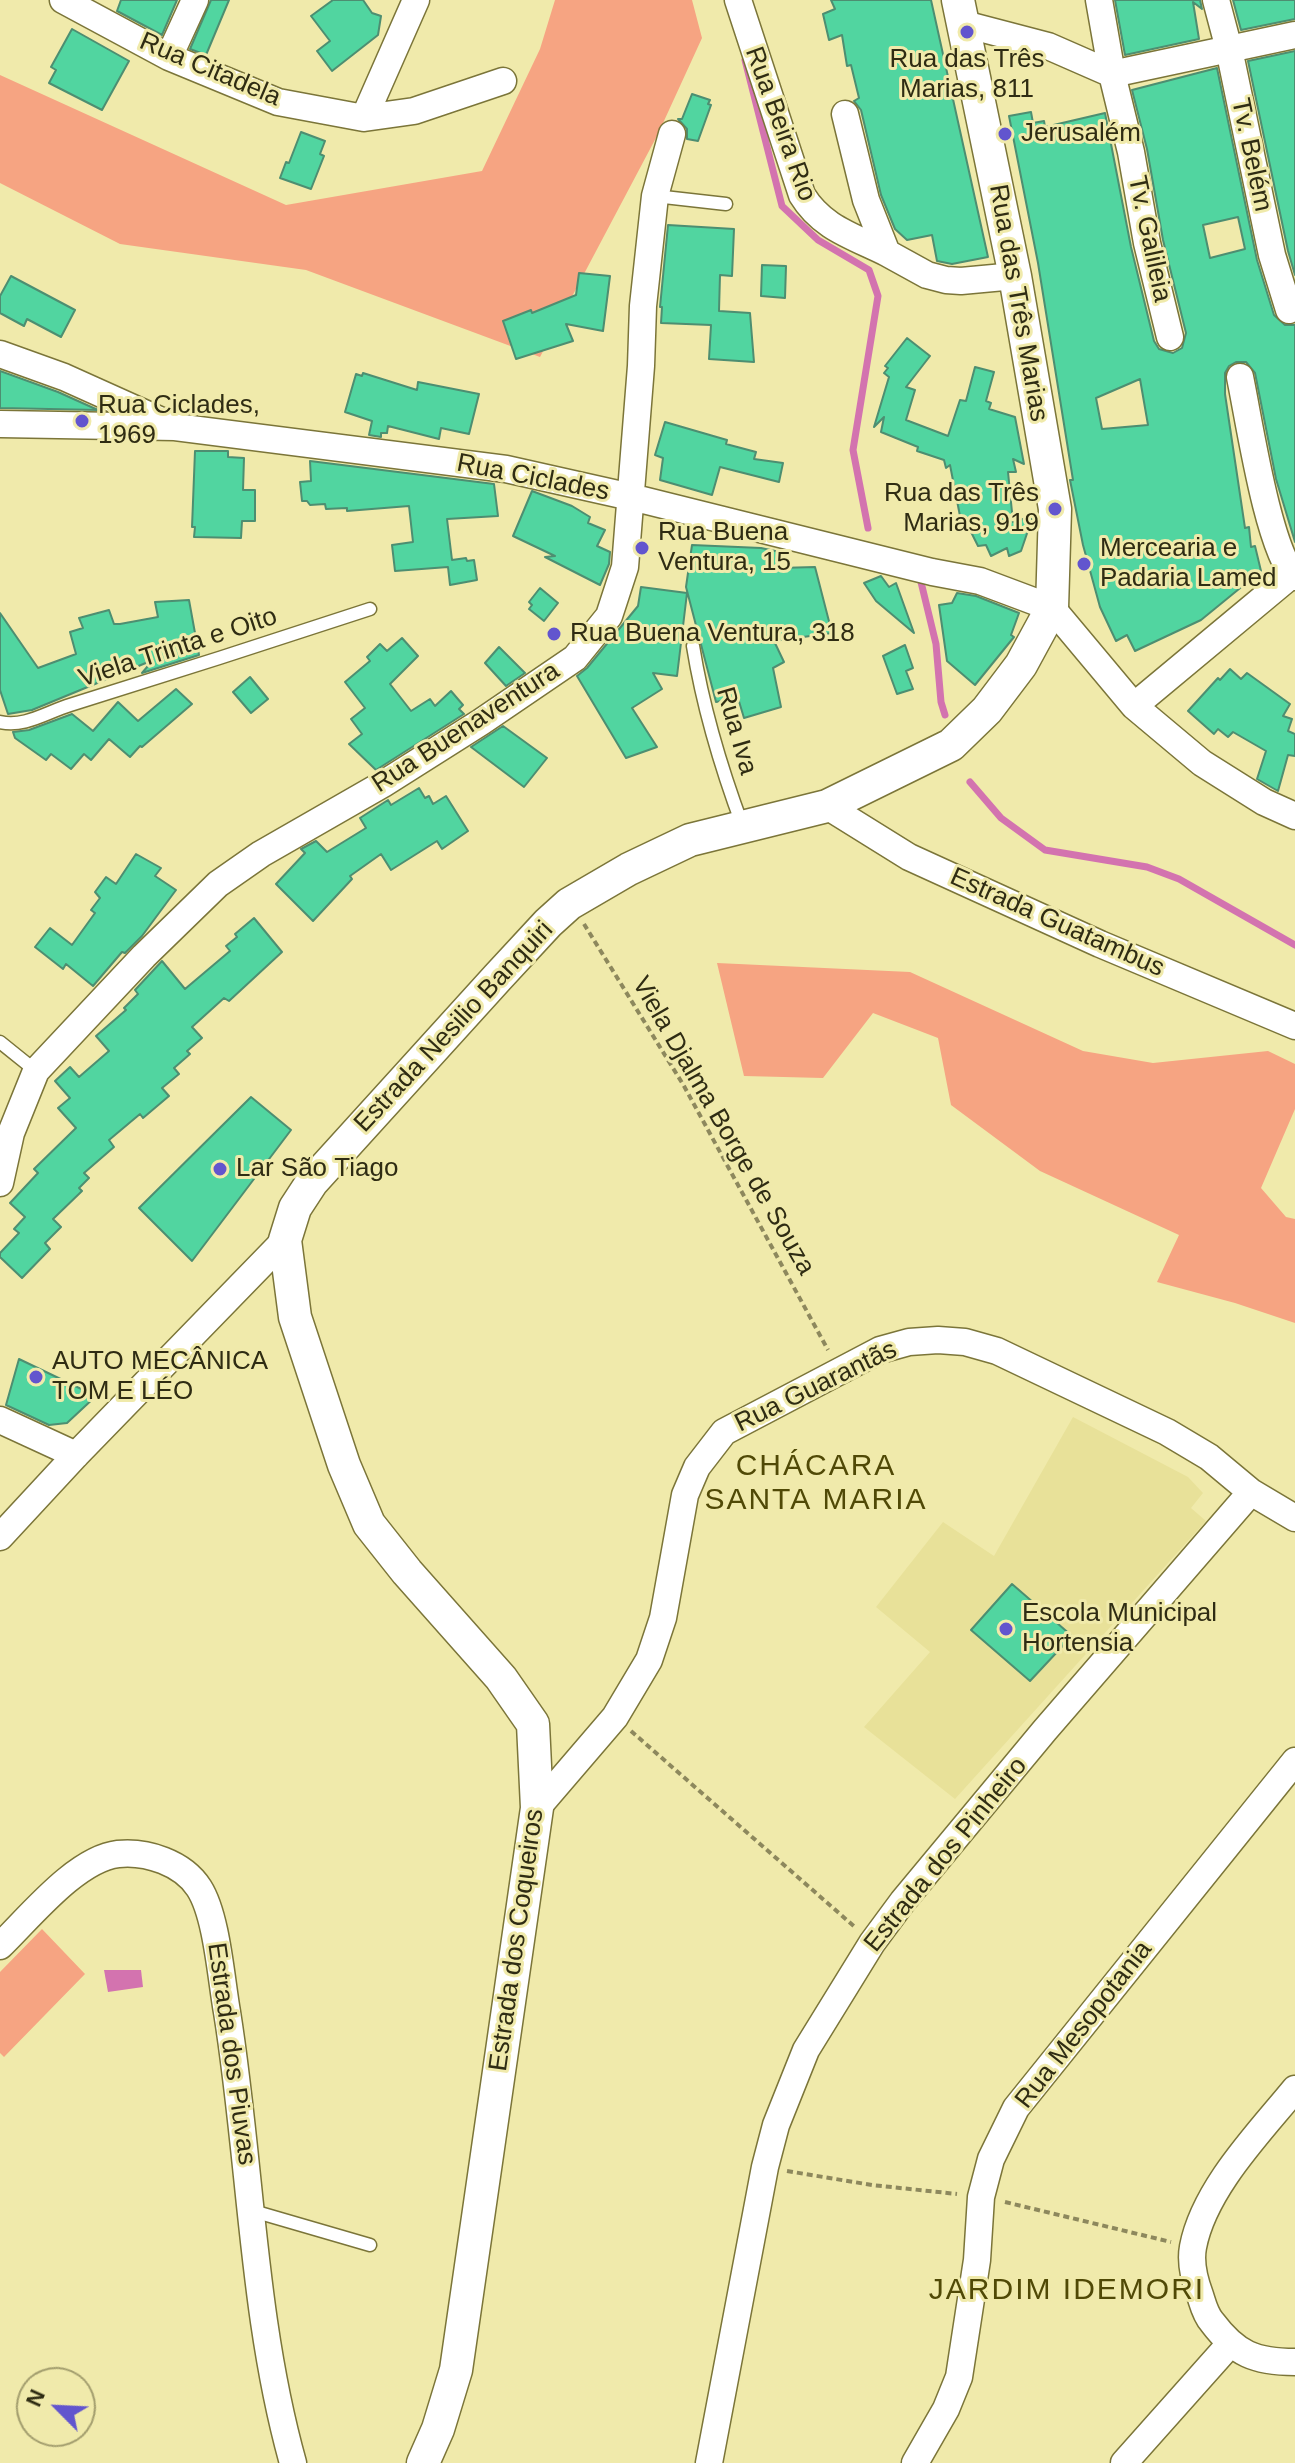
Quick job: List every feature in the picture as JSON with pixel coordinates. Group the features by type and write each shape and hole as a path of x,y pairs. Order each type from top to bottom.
{"street":[{"name":"Rua Citadela","path":"63,0 169,57 278,102 364,118 414,111 503,81"},
{"path":"169,57 195,0"},
{"path":"364,118 416,0"},
{"name":"Rua Beira Rio","path":"738,0 802,195 813,213 829,225 908,266 946,280 1015,276"},
{"name":"Tv. Galileia","path":"1099,0 1147,243 1170,337"},
{"name":"Tv. Belém","path":"1216,0 1272,255 1289,310"},
{"path":"961,12 1112,74 1295,35"},
{"name":"Rua das Três Marias","path":"961,12 1015,276 1055,509 1052,608"},
{"path":"845,114 866,200 887,253"},
{"name":"Rua Buenaventura","path":"0,1183 11,1133 36,1071 144,956 218,884 261,854 383,784 481,722 575,658 609,616 625,567 643,306 655,196 672,134"},
{"path":"0,354 64,377 175,427"},
{"path":"1134,706 1294,575 1278,544 1263,489 1240,377"},
{"name":"Rua Ciclades","path":"0,424 175,427 506,469 980,581 1052,608"},
{"path":"1052,608 1134,706 1202,763 1264,802 1295,816"},
{"name":"Estrada Nesilio Banquiri","path":"0,1537 285,1240 295,1208 312,1182 498,977 569,904 629,869 690,840 827,806 951,745 987,710 1021,665 1052,608"},
{"name":"Estrada Guatambus","path":"827,806 909,857 1100,944 1295,1026"},
{"name":"Estrada dos Coqueiros","path":"285,1240 295,1317 344,1465 369,1524 501,1678 533,1724 537,1808 456,2370 438,2429 423,2463"},
{"name":"Rua Guarantãs","path":"537,1808 615,1717 649,1660 663,1618 685,1495 697,1467 724,1432 880,1350 909,1342 938,1340 965,1342 997,1351 1167,1432 1209,1457 1251,1492 1295,1518"},
{"path":"0,1420 76,1455"},
{"name":"Estrada dos Pinheiro","path":"709,2463 765,2167 776,2125 806,2050 872,1943 903,1901 1045,1730 1251,1492"},
{"name":"Rua Mesopotania","path":"915,2463 946,2409 959,2377 977,2260 981,2197 991,2159 1016,2108 1295,1761"},
{"name":"Estrada dos Piuvas","path":"0,1946 74,1874 117,1854 140,1855 167,1862 181,1870 199,1888 213,1924 240,2092 267,2348 293,2463"},
{"path":"1295,2089 1227,2173 1202,2217 1193,2248 1193,2274 1207,2316 1229,2345 1258,2359 1295,2362"},
{"path":"1124,2463 1229,2345"}],"lane":[{"path":"655,196 726,204"},
{"name":"Viela Trinta e Oito","path":"0,722 14,726 67,706 169,676 370,609"},
{"name":"Rua Iva","path":"693,646 700,688 724,775 743,827"},
{"path":"0,1042 36,1071"},
{"path":"253,2211 370,2245"}],"path":[{"name":"Viela Djalma Borge de Souza","path":"569,904 588,928 684,1086 839,1370"},
{"path":"615,1717 872,1943"},
{"path":"765,2167 872,2185 981,2197 1193,2248"}],"shaded area":[{"path":"555,0 692,0 702,38 658,134 540,357 306,270 120,244 0,183 0,75 286,205 482,171 540,49"},
{"path":"717,963 910,972 1083,1051 1153,1063 1268,1051 1295,1064 1295,1109 1261,1188 1286,1217 1295,1219 1295,1323 1157,1282 1179,1235 1040,1171 951,1105 938,1038 873,1013 823,1078 744,1076"},
{"name":"Escola Municipal Hortensia","path":"1073,1417 1188,1477 1203,1493 1191,1508 1206,1521 955,1799 864,1727 930,1652 876,1607 943,1522 994,1556"},
{"path":"42,1929 85,1974 4,2057 0,2053 0,1972"},
{"path":"104,1970 141,1970 143,1987 108,1992"}],"building":[{"path":"121,0 177,0 162,35 117,11"},
{"path":"211,0 229,0 206,55 190,49"},
{"path":"333,0 363,0 372,13 381,16 378,35 332,71 317,51 330,41 311,16"},
{"path":"831,0 931,0 988,257 952,264 937,261 932,235 907,240 895,229 881,195 861,110 854,101 859,98 851,65 847,66 842,35 829,40 823,14 835,9"},
{"path":"1115,0 1200,0 1202,9 1193,2 1199,39 1125,55"},
{"path":"1233,0 1295,0 1295,19 1241,30"},
{"path":"72,29 129,61 102,110 49,83 56,70 51,67"},
{"path":"1295,51 1295,275 1248,61"},
{"path":"1217,68 1257,260 1274,315 1285,325 1295,325 1295,542 1276,479 1255,373 1246,362 1236,362 1225,373 1225,394 1245,528 1249,527 1251,547 1255,546 1261,571 1201,620 1135,651 1127,635 1116,641 1100,607 1083,545 1070,480 1073,480 1038,263 1009,116 1031,112 1033,123 1044,121 1045,127 1105,113 1131,247 1154,341 1159,349 1173,353 1182,348 1186,333 1132,90","holes":["1238,217 1245,249 1210,258 1203,225","1140,379 1148,425 1102,429 1096,398"]},
{"path":"692,94 710,100 708,104 711,105 698,141 687,139 687,129 678,119 682,119"},
{"path":"301,132 325,141 320,154 324,156 311,189 280,178"},
{"path":"668,225 734,229 732,276 720,275 719,311 750,313 754,362 709,359 711,325 661,323"},
{"path":"762,265 786,266 785,298 761,296"},
{"path":"579,273 610,276 603,331 566,324 573,341 516,359 503,321 576,295"},
{"path":"11,276 75,310 61,337 27,319 24,326 0,313 0,296"},
{"path":"907,338 930,356 906,387 915,390 906,420 948,436 960,400 966,401 975,367 994,372 986,401 991,403 989,409 1015,417 1024,464 1013,459 1016,472 1008,472 1013,522 1033,516 1021,551 1009,556 1007,548 991,556 986,545 978,546 963,516 960,516 950,465 946,468 944,460 917,451 918,447 881,432 884,417 874,427 889,377 884,373 888,368 885,366"},
{"path":"0,371 58,392 98,410 0,408"},
{"path":"363,373 417,390 418,382 479,394 469,434 441,428 439,439 388,426 387,433 381,433 381,437 369,435 372,421 345,412 356,374 362,376"},
{"path":"665,422 756,452 754,459 783,463 779,482 720,467 712,495 660,480 663,458 655,455"},
{"path":"195,451 228,451 228,457 244,458 243,490 255,490 255,521 242,521 241,538 194,537"},
{"path":"310,461 494,484 498,516 447,519 452,560 474,560 477,580 450,585 448,567 395,571 392,545 413,542 409,506 347,511 347,508 326,509 325,504 310,505 302,501 300,482 311,481"},
{"path":"532,491 572,506 590,517 588,523 605,530 597,546 610,552 609,564 600,585 545,557 555,556 513,536"},
{"path":"692,545 761,548 780,552 779,568 815,567 832,633 774,641 784,662 773,668 781,707 744,718 738,698 716,702 686,587"},
{"path":"881,576 889,587 896,583 914,633 876,601 864,583"},
{"path":"641,587 687,593 677,676 653,673 662,689 632,708 657,747 626,758 577,676 638,606"},
{"path":"540,588 558,603 544,621 529,609 532,605 529,602"},
{"path":"957,593 976,596 1019,613 1011,635 1014,637 975,685 947,661 939,605 952,603"},
{"path":"189,600 199,655 142,673 153,660 32,710 8,714 0,690 0,613 38,668 76,654 70,632 83,628 79,618 109,610 114,624 120,624 158,617 155,602"},
{"path":"402,638 418,656 390,684 411,711 430,699 435,706 451,691 463,705 459,709 464,714 376,770 349,744 362,734 351,719 365,708 345,682 370,661 367,657 380,644 387,651"},
{"path":"905,645 913,668 906,671 913,689 897,694 883,656"},
{"path":"499,647 525,673 506,686 485,663"},
{"path":"1230,669 1241,679 1247,673 1290,704 1283,716 1292,719 1288,731 1295,734 1295,756 1288,755 1278,791 1257,779 1266,751 1233,732 1228,737 1218,729 1214,734 1188,711"},
{"path":"250,677 268,699 251,713 233,692"},
{"path":"176,689 192,704 130,757 109,739 91,760 84,754 71,769 51,754 46,760 15,738 13,732 29,730 72,714 93,731 118,702 138,721"},
{"path":"503,726 547,758 524,787 471,747"},
{"path":"419,788 433,804 446,796 468,831 442,849 437,841 391,870 381,854 350,876 352,879 313,921 276,884 305,853 301,849 316,841 327,852 366,828 360,818 388,800 391,805"},
{"path":"136,854 161,868 155,876 176,890 142,936 125,953 122,952 93,986 66,964 63,969 35,947 50,928 72,945 95,913 91,910 100,898 95,892 106,877 116,884"},
{"path":"254,918 282,952 229,1001 224,998 192,1027 202,1038 174,1068 179,1074 162,1088 169,1096 143,1118 140,1114 109,1140 114,1147 84,1173 89,1178 79,1188 82,1191 53,1219 61,1227 45,1243 50,1249 22,1278 0,1257 0,1253 19,1233 14,1229 25,1217 10,1203 38,1173 34,1169 76,1128 58,1108 70,1098 55,1081 70,1067 79,1077 109,1051 96,1036 126,1010 124,1008 138,994 135,990 162,961 185,989 230,951 226,946"},
{"name":"Lar São Tiago","path":"251,1097 291,1130 192,1261 139,1208"},
{"name":"AUTO MECÂNICA TOM E LÉO","path":"19,1359 96,1396 67,1423 49,1425 6,1405"},
{"path":"1012,1584 1072,1636 1030,1681 971,1630"}],"waterway":[{"path":"745,60 782,206 818,240 869,270 878,296 853,450 868,528"},
{"path":"920,578 936,644 945,715"},
{"path":"970,782 1001,818 1045,850 1147,867 1179,879 1295,945"}],"place":[{"name":"Rua das Três Marias, 811","path":"967,32"},
{"name":"Jerusalém","path":"1005,134"},
{"name":"Rua Ciclades, 1969","path":"82,421"},
{"name":"Rua das Três Marias, 919","path":"1055,509"},
{"name":"Rua Buena Ventura, 15","path":"642,548"},
{"name":"Mercearia e Padaria Lamed","path":"1084,564"},
{"name":"Rua Buena Ventura, 318","path":"554,634"},
{"name":"Lar São Tiago","path":"220,1169"},
{"name":"AUTO MECÂNICA TOM E LÉO","path":"36,1377"},
{"name":"Escola Municipal Hortensia","path":"1006,1629"}],"district":[{"name":"CHÁCARA SANTA MARIA","path":"816,1484"},
{"name":"JARDIM IDEMORI","path":"1067,2291"}]}
